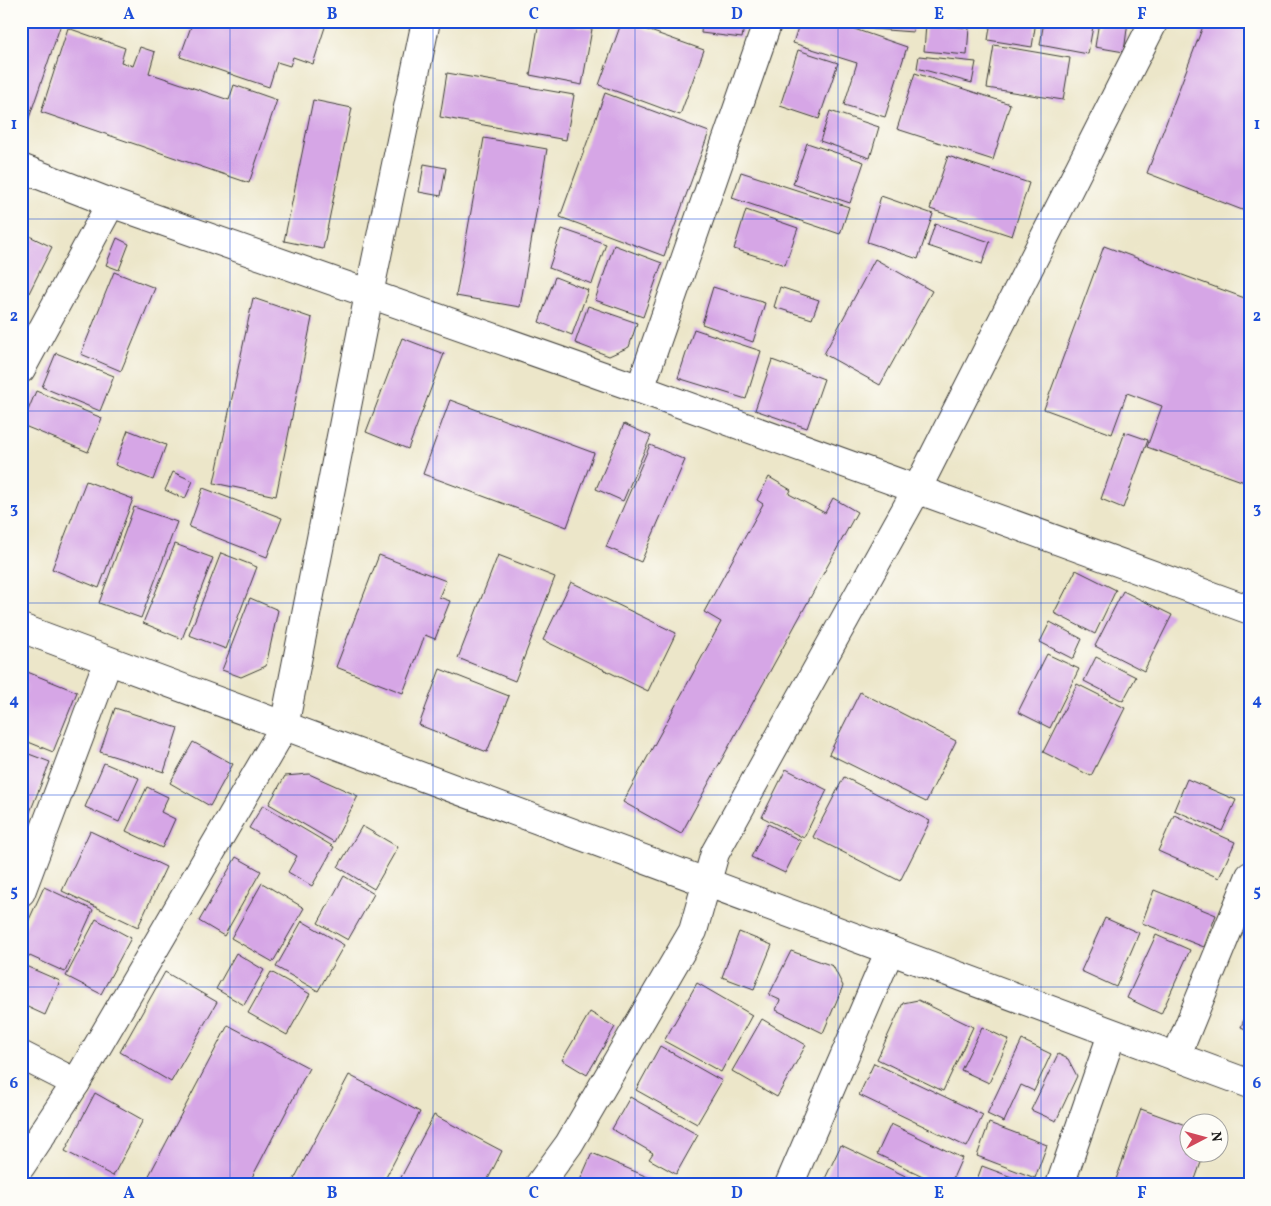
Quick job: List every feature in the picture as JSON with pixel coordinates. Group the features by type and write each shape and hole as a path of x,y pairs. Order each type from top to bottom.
{"street":[{"path":"21,1166 76,1083 284,727 369,294 426,21"},
{"path":"640,390 768,21"},
{"path":"540,1185 569,1144 693,931 715,853 916,491 1154,21"},
{"path":"21,168 111,203 640,390 1250,610"},
{"path":"21,369 111,203"},
{"path":"21,628 1250,1084"},
{"path":"21,892 108,661"},
{"path":"1176,1057 1250,876"},
{"path":"789,1185 890,950"},
{"path":"1060,1185 1112,1034"},
{"path":"21,1055 76,1083"}],"building":[{"path":"28,21 62,21 27,124 21,122 21,41"},
{"path":"193,21 327,21 313,64 293,57 290,66 277,62 269,87 180,57"},
{"path":"539,21 553,21 592,29 582,85 530,75"},
{"path":"622,21 704,50 680,115 599,85"},
{"path":"702,21 745,21 742,38 701,33"},
{"path":"800,21 831,21 907,47 885,117 844,105 857,63 793,43"},
{"path":"873,21 914,21 913,32 873,29"},
{"path":"991,21 1036,21 1032,47 988,40"},
{"path":"1044,21 1094,21 1088,54 1040,45"},
{"path":"1099,21 1128,21 1124,52 1095,47"},
{"path":"1205,21 1250,21 1250,213 1147,173"},
{"path":"926,24 969,28 967,55 924,51"},
{"path":"68,28 125,48 121,62 133,66 140,47 155,52 149,73 229,100 234,85 277,100 249,183 41,112"},
{"path":"994,45 1070,58 1063,100 987,88"},
{"path":"798,50 838,63 819,119 780,106"},
{"path":"919,56 976,62 972,83 917,68"},
{"path":"447,73 574,95 566,140 440,117"},
{"path":"915,73 1010,104 993,160 897,129"},
{"path":"605,93 709,132 664,256 560,217"},
{"path":"313,100 352,108 323,249 284,241"},
{"path":"830,111 879,127 870,158 820,141"},
{"path":"484,138 547,149 520,307 456,296"},
{"path":"807,143 864,162 850,203 793,184"},
{"path":"948,156 1029,183 1012,236 930,209"},
{"path":"424,164 446,168 441,196 419,192"},
{"path":"741,172 849,207 840,234 732,198"},
{"path":"881,196 933,214 918,259 867,242"},
{"path":"746,210 798,228 785,265 734,249"},
{"path":"935,224 990,242 982,264 928,246"},
{"path":"562,229 606,244 592,284 549,268"},
{"path":"21,232 52,247 29,293 21,289"},
{"path":"117,238 129,244 119,270 106,265"},
{"path":"614,245 662,263 643,317 595,300"},
{"path":"1104,246 1250,300 1250,484 1147,447 1162,406 1127,393 1112,434 1044,409"},
{"path":"875,259 932,291 880,385 824,354"},
{"path":"114,272 155,288 121,371 81,354"},
{"path":"555,277 588,290 572,335 539,322"},
{"path":"713,287 765,303 753,342 702,324"},
{"path":"780,287 819,300 812,319 774,307"},
{"path":"253,298 312,318 276,496 214,483"},
{"path":"588,306 637,323 629,347 609,356 575,343"},
{"path":"694,329 761,351 746,399 678,378"},
{"path":"402,338 444,354 408,449 366,432"},
{"path":"56,353 114,376 100,411 42,387"},
{"path":"772,360 824,379 807,428 755,410"},
{"path":"36,391 102,418 88,452 22,425"},
{"path":"450,400 594,453 567,527 423,474"},
{"path":"624,424 651,436 623,501 596,489"},
{"path":"128,430 166,445 153,480 115,465"},
{"path":"1125,432 1148,440 1123,508 1101,499"},
{"path":"650,445 685,460 641,562 606,547"},
{"path":"173,472 193,481 185,499 165,490"},
{"path":"769,477 791,490 789,494 825,513 833,498 857,512 681,834 623,802 721,622 704,612 763,504 757,500"},
{"path":"86,481 133,499 99,588 52,569"},
{"path":"203,488 282,518 267,557 189,527"},
{"path":"134,507 177,522 141,618 99,603"},
{"path":"175,544 213,558 182,639 143,623"},
{"path":"221,553 257,567 226,649 189,635"},
{"path":"379,555 446,581 439,597 450,601 435,639 425,635 403,693 336,667"},
{"path":"498,555 555,577 515,681 458,658"},
{"path":"1076,570 1116,590 1095,634 1054,613"},
{"path":"571,582 676,633 648,691 543,640"},
{"path":"1123,591 1172,615 1144,671 1095,646"},
{"path":"250,598 278,610 266,666 241,677 222,670"},
{"path":"1050,622 1082,639 1073,659 1040,642"},
{"path":"1047,654 1079,669 1050,728 1018,712"},
{"path":"1096,657 1136,677 1123,701 1084,681"},
{"path":"440,669 509,696 487,752 419,725"},
{"path":"25,671 77,692 53,752 21,739 21,682"},
{"path":"1077,684 1125,708 1091,776 1043,752"},
{"path":"860,692 956,741 926,802 829,754"},
{"path":"115,708 178,728 164,772 100,752"},
{"path":"193,742 233,764 210,806 170,783"},
{"path":"21,751 50,762 26,822 21,820"},
{"path":"104,763 139,778 119,822 85,807"},
{"path":"786,769 827,790 804,838 762,817"},
{"path":"309,774 358,796 334,842 269,804 285,776"},
{"path":"844,777 930,821 900,881 813,837"},
{"path":"1187,779 1236,800 1222,831 1174,810"},
{"path":"147,787 168,797 161,812 175,819 162,848 126,831"},
{"path":"263,805 334,847 312,886 288,872 297,856 249,828"},
{"path":"1174,815 1235,842 1219,878 1158,851"},
{"path":"768,824 801,841 785,873 751,857"},
{"path":"362,826 398,847 374,889 338,867"},
{"path":"90,831 166,867 138,927 62,891"},
{"path":"236,857 261,871 224,936 199,921"},
{"path":"344,876 374,894 348,940 318,923"},
{"path":"262,883 304,908 273,962 231,938"},
{"path":"44,887 93,910 65,972 21,952 21,937"},
{"path":"1154,890 1216,915 1204,947 1142,923"},
{"path":"1105,918 1139,933 1116,987 1081,971"},
{"path":"96,919 131,938 101,994 66,976"},
{"path":"302,921 344,945 318,991 276,967"},
{"path":"739,932 772,945 754,989 722,977"},
{"path":"1156,935 1190,950 1161,1014 1127,998"},
{"path":"791,951 833,966 843,986 823,1033 776,1010 780,1000 769,995"},
{"path":"236,953 264,970 244,1005 216,989"},
{"path":"21,964 60,981 45,1015 21,1004"},
{"path":"165,972 217,1002 171,1082 120,1052"},
{"path":"271,972 310,994 287,1035 248,1013"},
{"path":"697,983 752,1015 721,1072 664,1041"},
{"path":"918,1000 973,1027 943,1091 877,1059 903,1003"},
{"path":"1250,1004 1250,1031 1241,1027"},
{"path":"590,1012 615,1027 587,1075 562,1060"},
{"path":"762,1019 806,1045 777,1097 732,1071"},
{"path":"228,1025 309,1068 248,1185 144,1185"},
{"path":"982,1027 1009,1040 989,1083 961,1070"},
{"path":"1022,1040 1051,1054 1034,1091 1021,1085 1004,1122 987,1114"},
{"path":"660,1046 722,1081 697,1124 636,1090"},
{"path":"1058,1054 1068,1059 1077,1076 1056,1121 1031,1110"},
{"path":"874,1063 983,1115 967,1147 859,1095"},
{"path":"349,1075 420,1112 382,1185 291,1185"},
{"path":"95,1093 143,1120 113,1176 65,1151"},
{"path":"630,1097 698,1135 676,1174 649,1159 653,1153 612,1129"},
{"path":"1141,1109 1178,1122 1178,1164 1200,1164 1193,1185 1114,1185"},
{"path":"434,1115 502,1151 485,1185 397,1185"},
{"path":"989,1123 1047,1145 1035,1178 977,1156"},
{"path":"891,1124 962,1158 950,1185 941,1185 877,1154"},
{"path":"841,1145 924,1185 822,1185"},
{"path":"592,1153 666,1185 578,1185"},
{"path":"982,1166 1033,1185 975,1185"}]}
